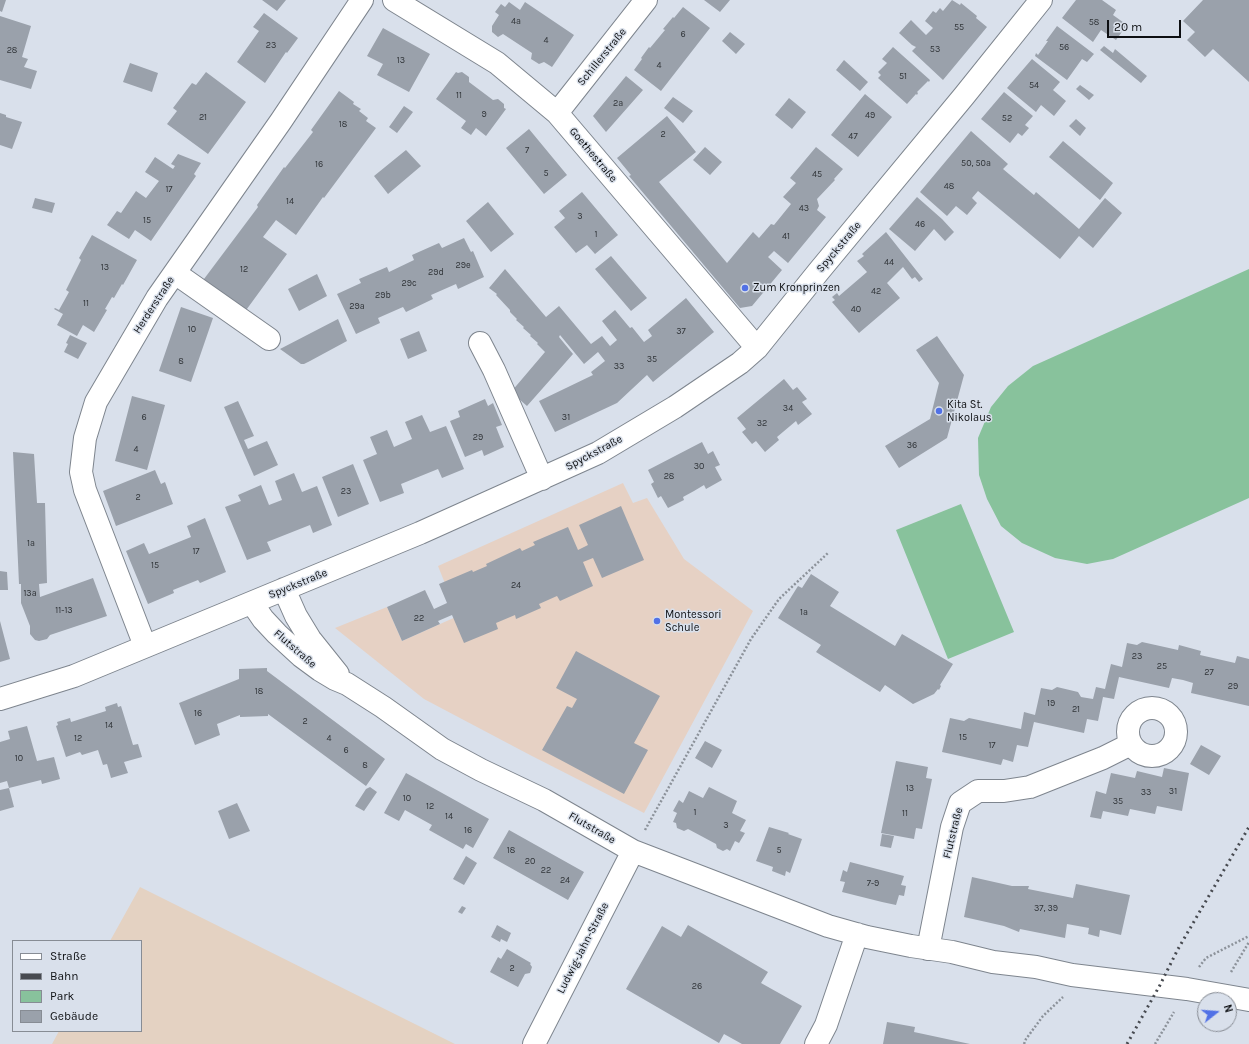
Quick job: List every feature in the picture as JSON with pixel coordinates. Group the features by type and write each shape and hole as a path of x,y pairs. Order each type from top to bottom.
{"street":[{"name":"Herderstraße","path":"145,646 85,490 81,472 85,438 96,402 157,298 281,121 362,0"},
{"name":"Goethestraße","path":"394,0 497,63 557,113 757,348"},
{"name":"Schillerstraße","path":"557,113 646,0"},
{"name":"Spyckstraße","path":"0,699 74,676 420,533 598,453 675,407 740,363 757,348 1041,0"},
{"path":"175,273 269,339"},
{"path":"480,343 494,370 542,479"},
{"name":"Flutstraße","path":"284,589 296,616 310,639 347,684"},
{"name":"Flutstraße","path":"252,603 263,619 300,656 334,679 347,684 383,707 442,749 481,770 544,800 632,851 828,926 857,934 928,949 952,952 993,962 1036,967 1072,975 1200,992"},
{"name":"Flutstraße","path":"928,949 952,826 960,803 978,791 1004,791 1030,787 1103,758 1131,744"},
{"name":"Ludwig-Jahn-Straße","path":"534,1044 632,851"},
{"path":"816,1044 826,1025 857,934"},
{"name":"Flutstraße","path":"1237,998 1249,1000"}],"path":[{"path":"632,851 751,639 779,599 828,553"},
{"path":"1221,992 1249,942"},
{"path":"1024,1044 1043,1016 1066,995 1072,975"}],"shaded area":[{"path":"623,483 633,503 647,498 684,559 753,611 644,813 424,699 335,628 387,607 402,641 458,616 438,566"},
{"path":"140,887 455,1044 52,1044 58,1032 142,1032 142,940 111,940"}],"green space":[{"path":"1249,269 1249,498 1113,559 1087,564 1055,558 1022,543 1001,526 987,499 979,475 978,438 991,407 1008,386 1033,366"},
{"path":"961,504 1014,632 948,659 896,530"}],"building":[{"path":"0,0 6,0 2,12 0,11"},
{"path":"262,0 286,0 277,11"},
{"path":"704,0 730,0 720,12"},
{"path":"952,0 960,5 961,3 977,16 976,18 987,27 943,80 912,51 916,47 899,33 911,20 926,35 933,28 925,21 933,11 936,13 940,8 943,11"},
{"path":"1076,0 1102,0 1116,10 1113,15 1127,25 1116,40 1101,30 1093,42 1062,18"},
{"path":"1203,0 1249,0 1249,82 1213,49 1205,57 1187,40 1195,32 1183,21"},
{"path":"509,2 520,10 525,2 574,35 552,67 544,62 539,64 531,59 532,53 503,34 498,37 492,32 492,26 499,15 495,12 501,4 505,7"},
{"path":"683,7 710,28 661,91 634,70 649,47 650,48 665,30 663,29"},
{"path":"264,13 298,38 287,53 286,52 265,83 237,62 259,31 253,27"},
{"path":"0,16 31,26 22,57 28,59 24,67 37,71 31,89 0,80"},
{"path":"1057,26 1094,54 1087,62 1082,59 1067,80 1035,56 1036,53 1038,55"},
{"path":"383,28 430,54 409,92 377,75 383,64 367,56"},
{"path":"730,32 745,44 736,54 722,41"},
{"path":"1104,46 1113,53 1115,49 1147,76 1141,83 1100,50"},
{"path":"893,47 930,80 907,104 878,78 881,75 878,72 887,63 882,59"},
{"path":"1032,59 1060,82 1053,90 1066,101 1054,116 1041,105 1036,112 1007,88"},
{"path":"844,60 868,82 860,91 836,70"},
{"path":"130,63 158,73 152,92 123,82"},
{"path":"206,72 246,102 208,154 167,124 177,111 173,108 192,83 196,85"},
{"path":"456,72 462,72 469,77 469,82 493,100 498,99 504,104 504,108 506,109 486,136 476,128 471,135 461,128 466,121 436,99"},
{"path":"626,76 643,90 606,132 593,116"},
{"path":"1080,85 1094,95 1089,100 1076,89"},
{"path":"339,91 361,109 359,111 368,118 366,121 376,128 296,235 276,220 263,237 287,254 244,313 201,283 258,207 257,205 284,167 285,168 313,132 311,130"},
{"path":"1004,92 1033,116 1025,125 1029,128 1022,136 1018,133 1010,143 981,119"},
{"path":"865,94 892,117 858,157 831,135"},
{"path":"673,97 693,111 683,123 664,108"},
{"path":"789,98 806,112 792,129 775,115"},
{"path":"404,106 413,112 397,133 389,127"},
{"path":"0,113 6,115 6,117 22,122 12,149 0,145"},
{"path":"667,116 696,152 659,182 727,263 753,232 759,238 771,224 774,225 791,204 783,197 796,183 790,178 816,147 843,169 817,199 819,206 817,210 826,217 788,263 774,251 768,257 782,270 752,306 740,308 629,176 631,175 617,158"},
{"path":"1076,119 1086,128 1080,136 1069,126"},
{"path":"529,129 567,175 544,194 506,148"},
{"path":"971,131 1008,164 1003,169 1034,195 1036,192 1079,229 1105,198 1122,213 1093,248 1079,236 1060,259 978,191 972,198 977,203 967,215 956,206 947,216 920,192"},
{"path":"1063,141 1113,183 1100,200 1049,157"},
{"path":"705,147 722,162 710,175 693,160"},
{"path":"406,150 421,166 388,194 374,176"},
{"path":"178,154 201,163 194,174 196,176 151,241 135,230 129,239 107,225 117,211 121,213 136,191 146,198 159,181 145,172 155,157 173,169 175,166 171,164"},
{"path":"582,192 618,235 595,254 587,245 576,253 554,227 565,218 559,211"},
{"path":"917,197 954,232 945,241 934,229 915,251 889,229"},
{"path":"35,198 55,203 52,213 32,208"},
{"path":"488,202 514,234 491,252 466,221"},
{"path":"886,232 923,279 919,282 915,277 912,279 903,267 887,283 900,298 859,333 832,302 835,300 832,297 837,293 839,296 867,272 857,261 864,256 862,254"},
{"path":"92,235 137,260 123,285 122,284 114,298 112,297 105,309 107,310 94,332 83,325 77,336 57,325 63,314 54,309 59,310 69,292 66,290 81,260 79,258"},
{"path":"464,238 471,252 473,251 484,277 458,289 456,284 431,295 433,299 406,312 403,307 378,318 380,323 356,334 337,294 361,283 359,279 387,267 389,272 414,260 412,255 439,243 442,248"},
{"path":"611,256 647,298 631,311 595,269"},
{"path":"505,269 546,317 559,306 591,344 602,336 610,346 617,340 602,321 615,310 644,342 652,336 648,330 686,298 714,332 653,382 647,375 617,403 555,432 539,401 593,375 591,372 605,361 598,352 584,364 560,335 559,337 573,354 527,406 511,392 545,352 523,328 524,327 516,320 517,319 510,312 510,310 496,295 497,294 489,288"},
{"path":"317,274 327,296 299,311 288,289"},
{"path":"181,307 213,318 191,382 159,371"},
{"path":"338,319 347,341 310,361 301,364 280,349"},
{"path":"419,331 427,351 408,359 400,339"},
{"path":"70,335 87,343 78,359 64,352"},
{"path":"937,336 964,375 947,438 899,468 885,446 930,419 939,383 916,350"},
{"path":"784,379 793,390 797,387 807,399 802,402 812,414 798,425 796,421 777,437 779,440 765,452 756,441 752,444 742,432 746,429 737,418"},
{"path":"132,396 165,405 147,470 115,461"},
{"path":"485,399 488,406 493,403 502,425 496,427 504,447 484,456 482,450 465,457 450,421 460,417 458,411"},
{"path":"238,401 254,436 244,440 248,449 267,441 278,465 254,476 224,407"},
{"path":"422,415 430,432 446,426 464,469 442,478 438,469 401,484 404,493 380,502 363,460 377,454 370,437 387,430 394,447 412,439 405,422"},
{"path":"702,442 708,454 713,451 720,465 715,467 722,480 706,489 704,485 683,497 684,500 668,508 661,496 658,498 651,484 654,482 648,470"},
{"path":"13,452 34,454 37,503 45,503 47,583 39,584 40,597 93,578 107,616 50,635 47,639 39,641 35,640 30,634 30,626 21,603"},
{"path":"353,464 369,504 338,517 322,477"},
{"path":"155,470 161,484 165,482 173,504 116,526 103,491"},
{"path":"294,473 302,492 317,486 332,525 313,533 310,525 267,542 271,551 247,560 225,507 241,501 238,495 261,485 269,505 282,500 275,481"},
{"path":"621,506 644,560 602,578 593,558 583,562 593,586 560,601 557,596 539,604 541,608 516,619 515,615 496,623 498,629 464,643 452,615 438,621 440,624 402,641 387,607 425,590 434,609 447,603 439,584 472,570 473,572 487,566 486,564 520,548 522,551 535,545 533,542 568,527 578,550 588,545 579,525"},
{"path":"205,518 226,572 200,583 198,580 173,590 174,593 148,604 126,551 144,543 149,554 191,537 187,526"},
{"path":"0,571 7,572 8,590 0,590"},
{"path":"811,574 839,592 830,606 895,646 902,634 953,664 940,685 939,690 938,689 934,694 913,704 885,685 880,692 816,652 821,645 778,618 798,586 802,588"},
{"path":"0,621 10,659 0,662"},
{"path":"1142,642 1178,650 1179,645 1201,651 1200,655 1235,663 1237,656 1249,659 1249,706 1191,693 1193,683 1183,680 1172,678 1169,688 1119,677 1114,699 1103,697 1098,721 1087,719 1084,733 1034,722 1028,747 1017,745 1013,762 1003,759 1001,765 942,752 950,718 964,721 969,718 1021,729 1024,712 1035,715 1041,688 1052,690 1057,687 1078,692 1081,697 1093,699 1096,687 1105,689 1111,664 1122,667 1127,643 1137,645"},
{"path":"576,651 660,696 634,743 648,750 624,794 542,750 567,706 572,708 577,699 556,688"},
{"path":"267,668 267,671 385,759 366,786 268,714 268,716 240,717 240,715 217,724 220,735 195,745 179,703 239,679 239,669"},
{"path":"117,703 118,707 121,706 133,745 138,744 142,757 124,762 128,773 111,778 107,764 103,765 98,750 82,755 80,752 66,757 56,726 58,725 57,722 70,718 71,722 106,711 105,707"},
{"path":"27,726 37,761 54,757 60,779 42,784 41,780 9,788 7,781 0,783 0,742 10,739 8,731"},
{"path":"705,741 722,750 712,768 695,758"},
{"path":"1201,745 1221,756 1209,775 1190,764"},
{"path":"896,761 928,767 926,778 932,779 922,829 916,828 914,839 881,833"},
{"path":"1164,768 1189,773 1182,811 1157,806 1155,814 1130,809 1128,816 1103,811 1101,819 1090,817 1096,791 1106,794 1111,773 1135,778 1137,771 1162,777"},
{"path":"406,773 489,819 473,848 466,844 463,849 429,830 432,825 405,810 399,821 384,813"},
{"path":"370,787 377,792 364,811 355,806 366,789"},
{"path":"709,787 737,801 732,813 746,820 740,831 745,833 739,843 735,841 730,851 727,849 723,851 717,848 716,844 688,829 684,831 677,828 676,823 673,822 677,813 673,811 679,800 683,803 689,791 703,798"},
{"path":"9,788 14,807 0,811 0,790"},
{"path":"237,803 250,831 229,839 218,811"},
{"path":"769,827 802,839 790,873 786,871 785,876 772,871 773,867 756,861"},
{"path":"509,830 584,872 568,900 493,858"},
{"path":"882,834 894,836 891,848 880,846"},
{"path":"466,856 477,863 464,885 453,879"},
{"path":"850,862 904,876 901,885 906,886 904,896 899,895 896,905 842,892 845,882 840,881 843,870 847,872"},
{"path":"972,877 1012,886 1029,886 1028,889 1073,898 1076,884 1130,895 1121,935 1100,930 1099,937 1088,934 1089,928 1067,924 1065,938 1020,929 1019,932 1004,926 964,917"},
{"path":"462,906 466,908 462,914 458,912"},
{"path":"497,925 511,933 507,942 501,939 500,942 491,937"},
{"path":"688,925 768,972 761,983 802,1006 780,1044 742,1044 724,1034 719,1043 626,989 662,926 681,937"},
{"path":"507,949 531,963 530,964 532,967 530,973 525,974 518,987 490,972 498,957 501,959"},
{"path":"887,1022 915,1027 914,1032 970,1044 883,1044"}],"railway":[{"path":"1127,1044 1178,949 1249,827"}],"place":[{"name":"Zum Kronprinzen","path":"745,288"},
{"name":"Kita St. Nikolaus","path":"939,411"},
{"name":"Montessori Schule","path":"657,621"}]}
